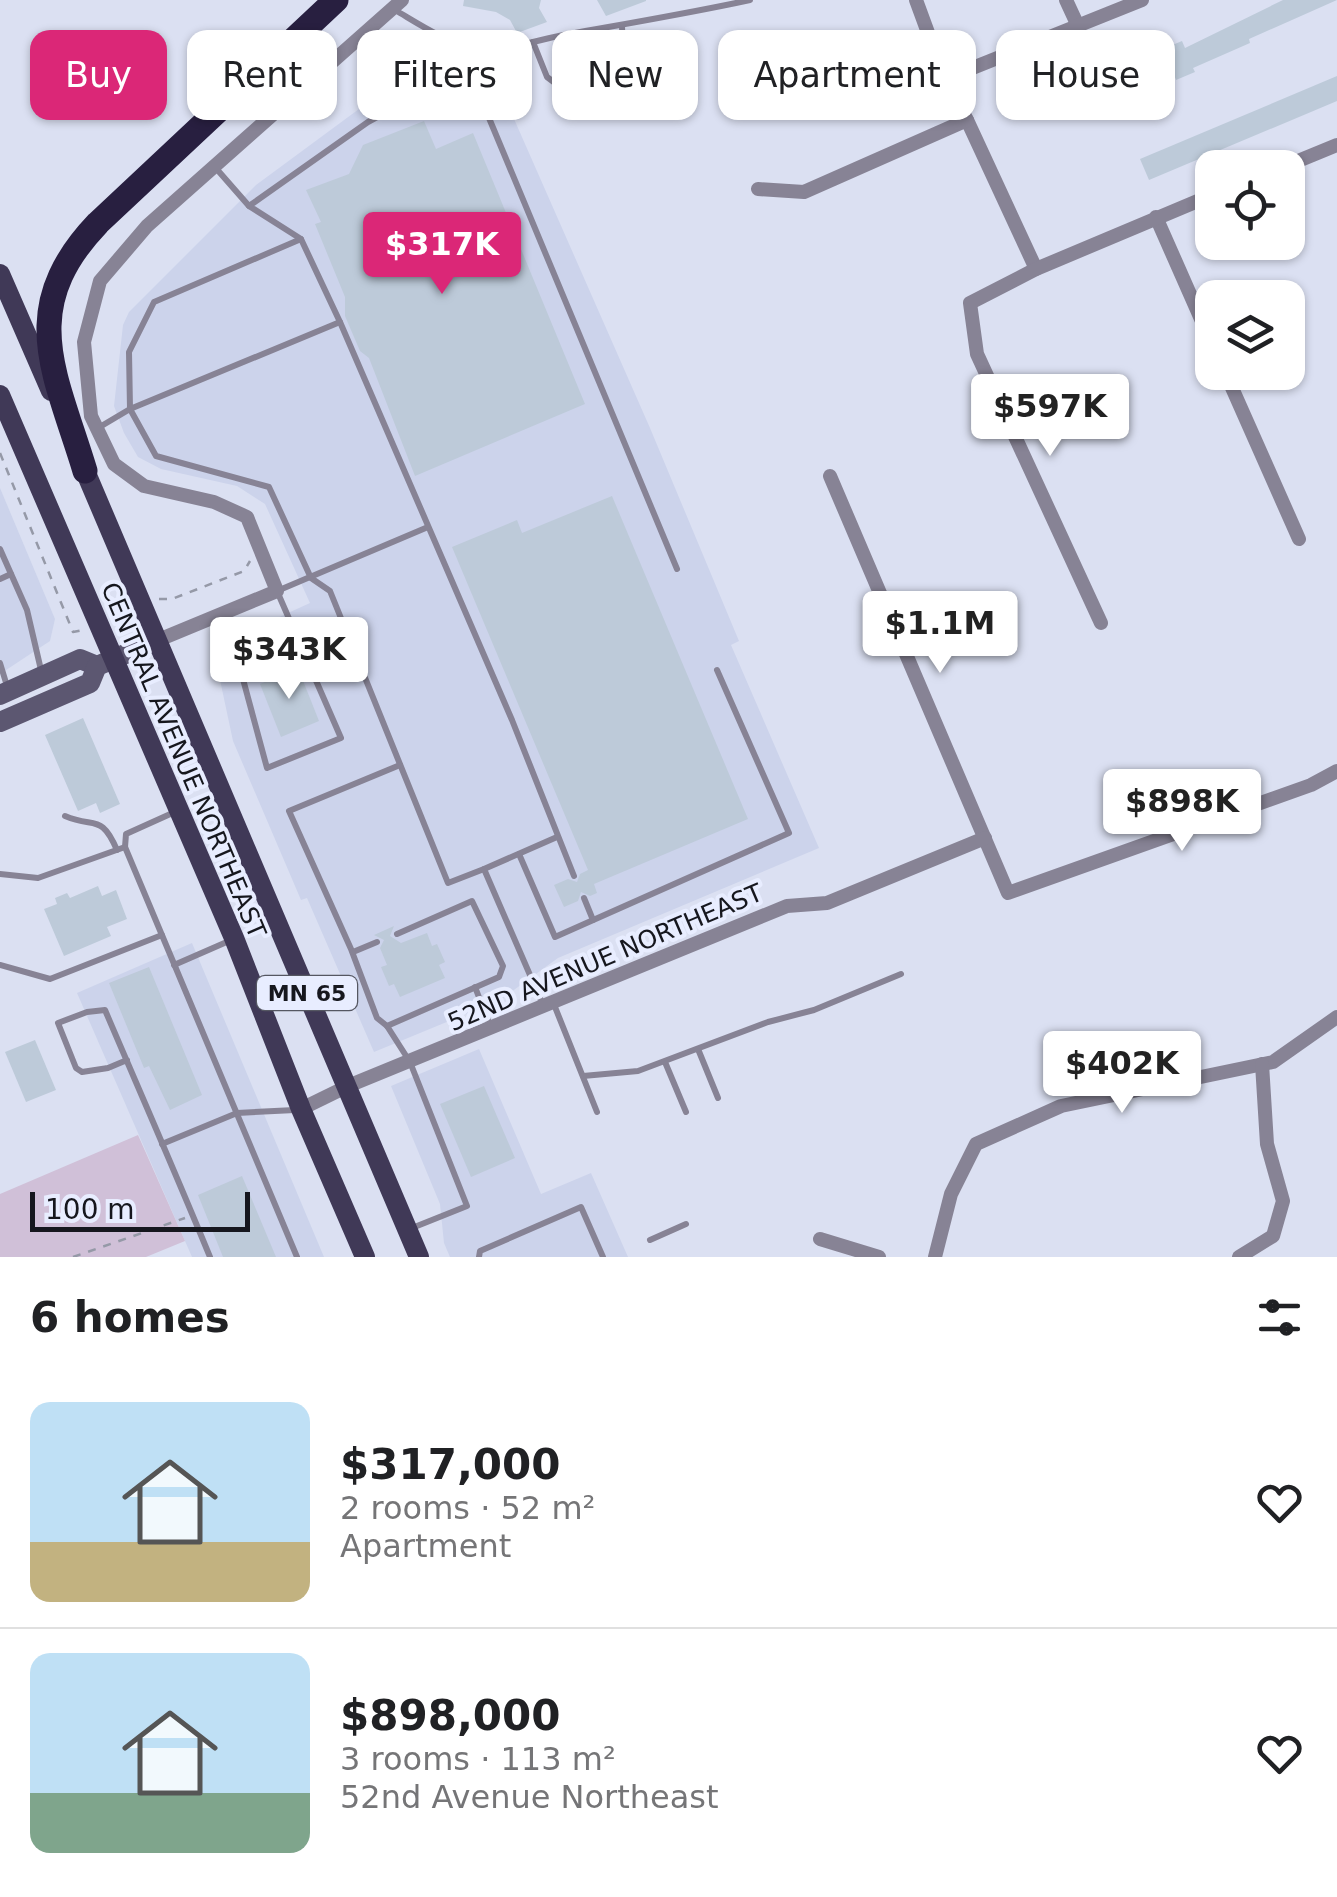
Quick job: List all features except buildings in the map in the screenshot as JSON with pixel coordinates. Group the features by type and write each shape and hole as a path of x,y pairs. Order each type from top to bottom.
{"highway":[{"path":"85,471 49,342 53,289 64,264 98,223 336,0"}],"main road":[{"name":"CENTRAL AVENUE NORTHEAST","path":"0,274 419,1257"},
{"name":"CENTRAL AVENUE NORTHEAST","path":"0,395 99,625 105,663 234,938 365,1257"}],"street":[{"path":"916,0 926,30"},
{"path":"1066,0 1078,26"},
{"path":"976,67 1142,0"},
{"path":"0,722 90,682 105,663 277,591 247,517 214,502 144,486 114,464 91,416 84,342 100,281 147,226 397,4"},
{"path":"758,189 804,192 967,120 1036,270"},
{"path":"1305,158 1337,145"},
{"path":"1101,623 977,354 970,304 1036,270 1195,202"},
{"path":"1156,218 1195,306"},
{"path":"1233,390 1299,540"},
{"path":"830,476 1008,893 1311,785 1337,772"},
{"path":"4,693 80,659 105,663"},
{"name":"52ND AVENUE NORTHEAST","path":"301,1109 348,1086 787,906 827,903 985,838"},
{"path":"935,1257 950,1194 976,1144 1061,1106 1273,1062 1337,1016"},
{"path":"1238,1257 1272,1236 1284,1201 1268,1144 1262,1064"},
{"path":"820,1239 879,1257"}],"lane":[{"path":"397,4 432,32 472,47 520,46 750,0"},
{"path":"533,42 547,76 559,86 610,68 623,52 622,26"},
{"path":"248,206 368,122 406,101 459,90 484,106 677,569"},
{"path":"214,166 248,206 302,238 506,708 574,876"},
{"path":"302,238 154,302 129,352 130,410 156,456 268,486 311,578 330,591 448,882 557,837"},
{"path":"97,428 130,410 340,322"},
{"path":"296,633 237,657 267,768 341,738 296,633 277,591 428,527"},
{"path":"0,549 27,610 42,676"},
{"path":"0,579 11,574"},
{"path":"0,666 4,693"},
{"path":"518,854 555,936 789,833 717,670"},
{"path":"400,765 289,811 377,1018 388,1026 410,1062 468,1206 406,1230"},
{"path":"121,848 126,834 177,811"},
{"path":"65,816 78,822 99,822 121,848 162,935 297,1257"},
{"path":"0,874 38,878 121,848"},
{"path":"484,868 597,1112"},
{"path":"584,898 593,920"},
{"path":"388,1026 499,976 503,966 472,901 397,934"},
{"path":"0,965 50,980 162,935"},
{"path":"174,965 234,938"},
{"path":"352,952 377,942"},
{"path":"583,1076 638,1071 768,1022 814,1010 901,974"},
{"path":"476,987 492,1028"},
{"path":"127,1060 82,1072 76,1068 58,1023 86,1012 106,1010 210,1257"},
{"path":"698,1049 718,1098"},
{"path":"665,1062 686,1112"},
{"path":"162,1144 237,1114 301,1109"},
{"path":"479,1257 480,1251 581,1207 603,1257"},
{"path":"650,1240 686,1224"}],"path":[{"path":"0,453 73,632 99,625"},
{"path":"142,608 158,598 172,600 244,571 250,560 262,554"},
{"path":"73,1257 192,1214"}],"shaded area":[{"path":"357,110 357,120 514,120 650,428 739,641 731,645 819,848 558,958 500,1000 374,1052 307,898 301,900 233,741 213,647 310,603 265,504 237,486 161,469 138,457 114,406 123,325 129,312 256,185"},
{"path":"0,488 55,619 50,641 0,674"},
{"path":"192,943 324,1257 192,1257 77,993"},
{"path":"479,1049 541,1194 591,1173 628,1257 450,1257 444,1243 440,1204 391,1086"},
{"path":"138,1135 185,1241 146,1257 0,1257 0,1194"}]}
